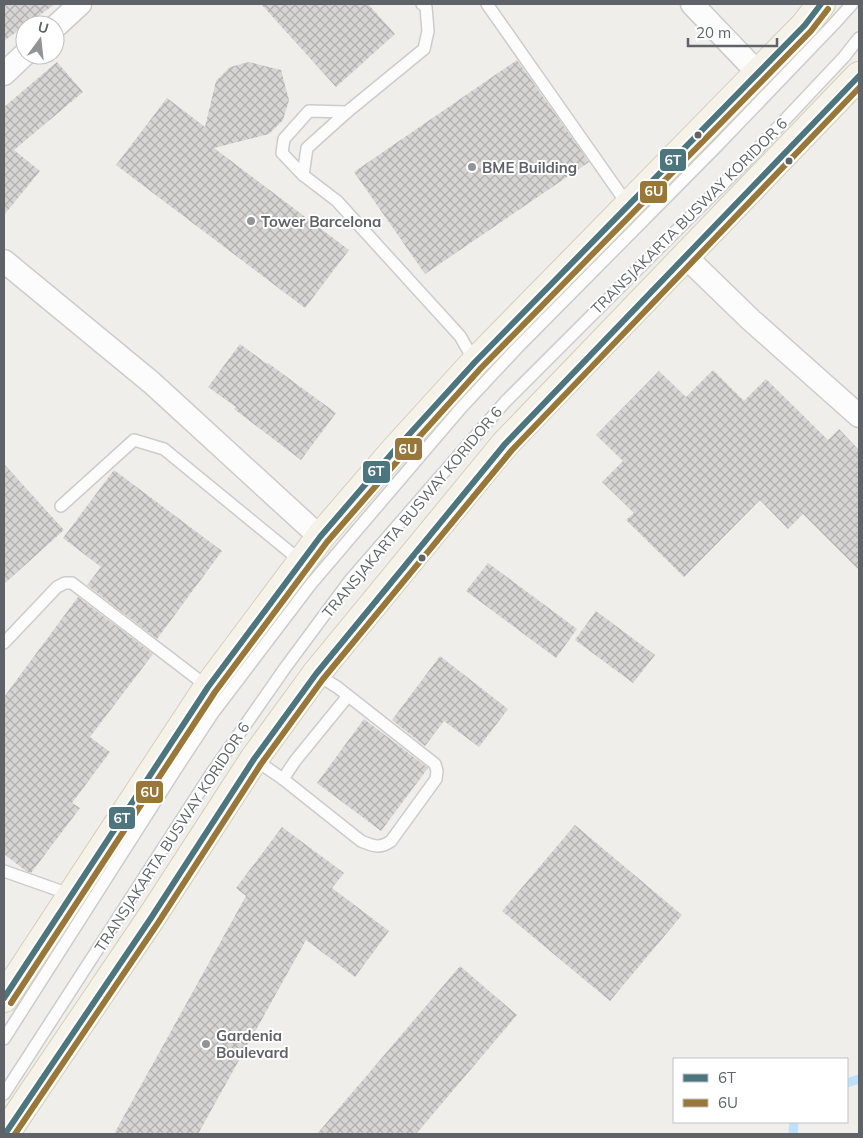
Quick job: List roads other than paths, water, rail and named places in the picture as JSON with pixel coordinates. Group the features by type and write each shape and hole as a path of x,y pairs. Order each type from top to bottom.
{"main road":[{"path":"4,998 208,687 320,537 394,451 475,362 805,25 821,4"},
{"path":"5,1134 152,918 254,759 316,674 505,444 859,76"}],"street":[{"path":"65,18 80,4"},
{"path":"692,4 758,73"},
{"path":"4,74 15,64"},
{"path":"686,257 751,320 859,416"},
{"path":"4,262 152,383 320,537"}],"lane":[{"path":"303,174 307,148 347,112 424,49 428,31 426,7 422,4"},
{"path":"487,4 628,205"},
{"name":"TRANSJAKARTA BUSWAY KORIDOR 6","path":"4,1039 213,712 311,584 455,415 518,347 717,146 852,4"},
{"name":"TRANSJAKARTA BUSWAY KORIDOR 6","path":"4,1094 211,774 285,668 351,580 505,402 748,159 844,57 859,38"},
{"path":"347,112 309,111 284,139 282,153 303,174 337,201 460,336 475,362"},
{"path":"61,506 134,440 164,449 302,562"},
{"path":"4,643 57,587 65,583 72,583 208,687"},
{"path":"254,759 283,779 361,841 372,845 384,846 391,841 436,779 438,771 435,764 348,696 316,674"},
{"path":"283,779 295,761 348,696"},
{"path":"4,871 72,895"}],"waterway":[{"path":"848,1083 859,1079"},
{"path":"793,1134 794,1123"}],"place":[{"name":"BME Building","path":"472,167"},
{"name":"Tower Barcelona","path":"251,221"},
{"name":"Gardenia Boulevard","path":"206,1044"}]}
